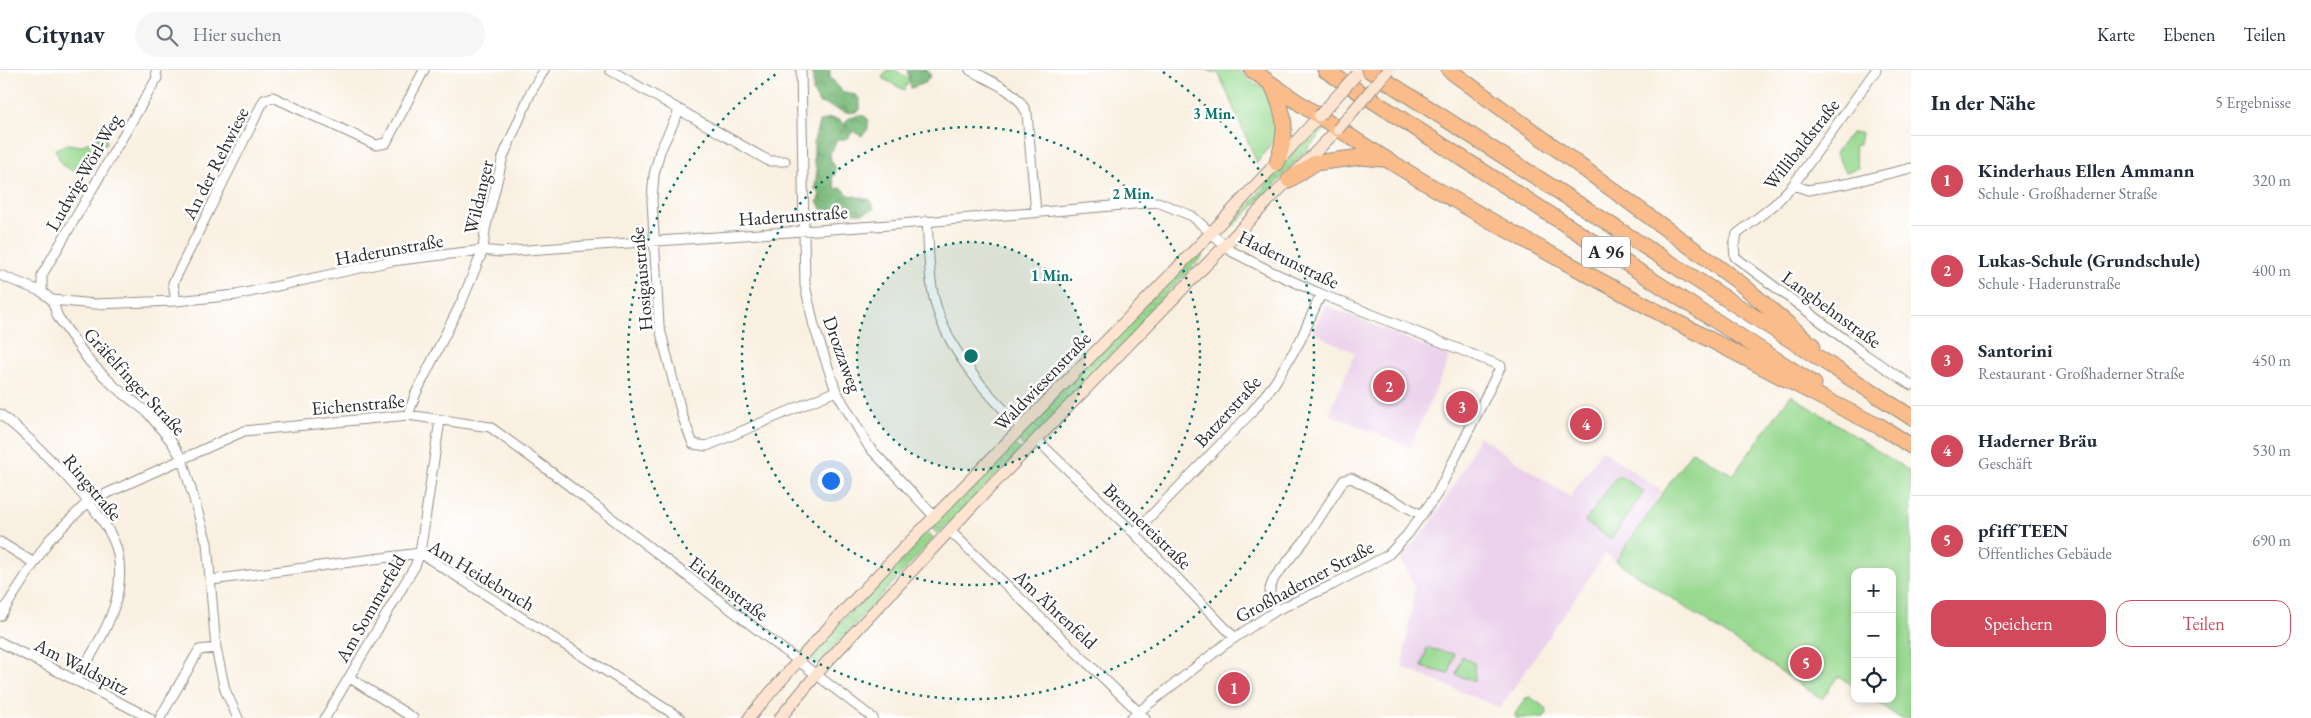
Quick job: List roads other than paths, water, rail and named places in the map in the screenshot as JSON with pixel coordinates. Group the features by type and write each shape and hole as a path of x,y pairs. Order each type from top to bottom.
{"highway":[{"path":"1252,70 1385,160 1468,208 1687,328 1888,431"},
{"name":"A 96","path":"1325,70 1911,446"},
{"name":"A 96","path":"1369,70 1911,417"},
{"path":"1451,71 1740,283 1854,380"},
{"path":"1271,83 1282,105 1285,133 1277,163"},
{"path":"1289,180 1315,163 1361,157 1385,160"}],"main road":[{"name":"Waldwiesenstraße","path":"749,718 799,661 934,516 1211,233 1361,70"},
{"name":"Waldwiesenstraße","path":"780,718 815,675 949,530 1338,129 1388,70"}],"street":[{"name":"Ludwig-Wörl-Weg","path":"42,292 42,276 157,78 156,70"},
{"name":"An der Rehwiese","path":"176,301 173,283 264,100 272,98 376,145 386,143 424,70"},
{"name":"Wildanger","path":"408,415 416,393 462,301 483,250 485,230 503,157 531,92 544,70"},
{"path":"610,70 769,162 786,161"},
{"name":"Drozzaweg","path":"801,70 805,285 814,326 836,391 869,447 934,516"},
{"path":"970,70 1016,96 1023,104 1027,114 1036,212"},
{"name":"Willibaldstraße","path":"1735,257 1734,245 1737,234 1774,205 1793,185 1876,70"},
{"name":"Hosigaustraße","path":"679,111 660,151 654,175 652,200 659,325 682,415 693,444 707,446 836,391"},
{"path":"1793,185 1808,190 1850,183 1911,168"},
{"name":"Haderunstraße","path":"52,300 95,304 176,301 236,295 392,262 483,250 500,252 803,231 1158,202 1192,216 1225,246 1263,267 1321,294 1501,366"},
{"path":"927,221 931,276 941,322 956,350 975,378 1021,427"},
{"name":"Langbehnstraße","path":"1735,257 1863,353 1911,384"},
{"name":"Gräfelfinger Straße","path":"0,275 42,292 52,300 58,317 89,361 115,387 147,412 171,441 182,459 207,543 212,580 216,648 225,690 238,718"},
{"name":"Batzerstraße","path":"1134,533 1251,412 1274,384 1300,341 1321,294"},
{"name":"Großhaderner Straße","path":"1131,718 1143,715 1234,637 1276,610 1332,585 1388,554 1422,515 1437,494 1456,460 1501,366"},
{"name":"Ringstraße","path":"0,414 37,447 88,502 111,534 119,558 119,581 114,607 76,681"},
{"name":"Eichenstraße","path":"0,616 58,529 88,502 244,431 408,415 490,428 555,475 872,718"},
{"name":"Am Sommerfeld","path":"325,718 415,566 420,553 440,420"},
{"name":"Brennereistraße","path":"1036,440 1134,533 1234,637"},
{"path":"1276,610 1270,598 1270,589 1274,578 1305,540 1344,480 1350,478 1422,515"},
{"name":"Am Ährenfeld","path":"949,530 1143,715"},
{"path":"0,542 34,563"},
{"name":"Am Heidebruch","path":"212,580 420,553 680,718"},
{"name":"Am Waldspitz","path":"0,642 150,718"},
{"path":"160,718 199,650 216,648"},
{"path":"350,678 413,718"}],"place":[{"name":"Lukas-Schule (Grundschule)","path":"1389,386"},
{"name":"Santorini","path":"1462,407"},
{"name":"Haderner Bräu","path":"1586,424"},
{"name":"pfiffTEEN","path":"1806,663"},
{"name":"Kinderhaus Ellen Ammann","path":"1234,688"}]}
